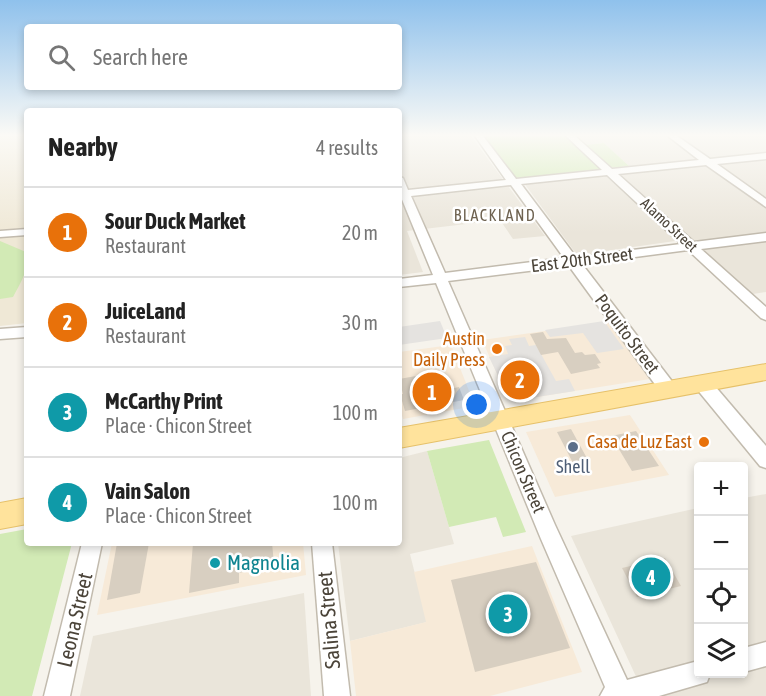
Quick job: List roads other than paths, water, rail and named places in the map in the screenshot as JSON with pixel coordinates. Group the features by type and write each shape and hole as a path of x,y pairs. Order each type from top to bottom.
{"main road":[{"path":"402,437 766,372"},
{"path":"0,516 24,512"}],"street":[{"name":"Poquito Street","path":"502,168 668,389"},
{"name":"Alamo Street","path":"608,168 766,315"},
{"path":"402,194 646,168"},
{"path":"717,168 766,204"},
{"name":"Chicon Street","path":"402,194 440,277 619,695"},
{"path":"0,234 24,232"},
{"name":"East 20th Street","path":"402,283 766,237"},
{"path":"0,334 24,332"},
{"path":"702,383 766,460"},
{"name":"Leona Street","path":"57,696 91,546"},
{"name":"Salina Street","path":"322,546 337,696"},
{"path":"748,659 766,654"},
{"path":"619,695 694,674"}],"place":[{"name":"Austin Daily Press","path":"497,349"},
{"name":"JuiceLand","path":"520,380"},
{"name":"Sour Duck Market","path":"432,392"},
{"name":"Casa de Luz East","path":"704,442"},
{"name":"Shell","path":"573,447"},
{"name":"Magnolia","path":"215,563"},
{"name":"Vain Salon","path":"651,577"},
{"name":"McCarthy Print","path":"508,614"}],"district":[{"name":"BLACKLAND","path":"495,215"}]}
